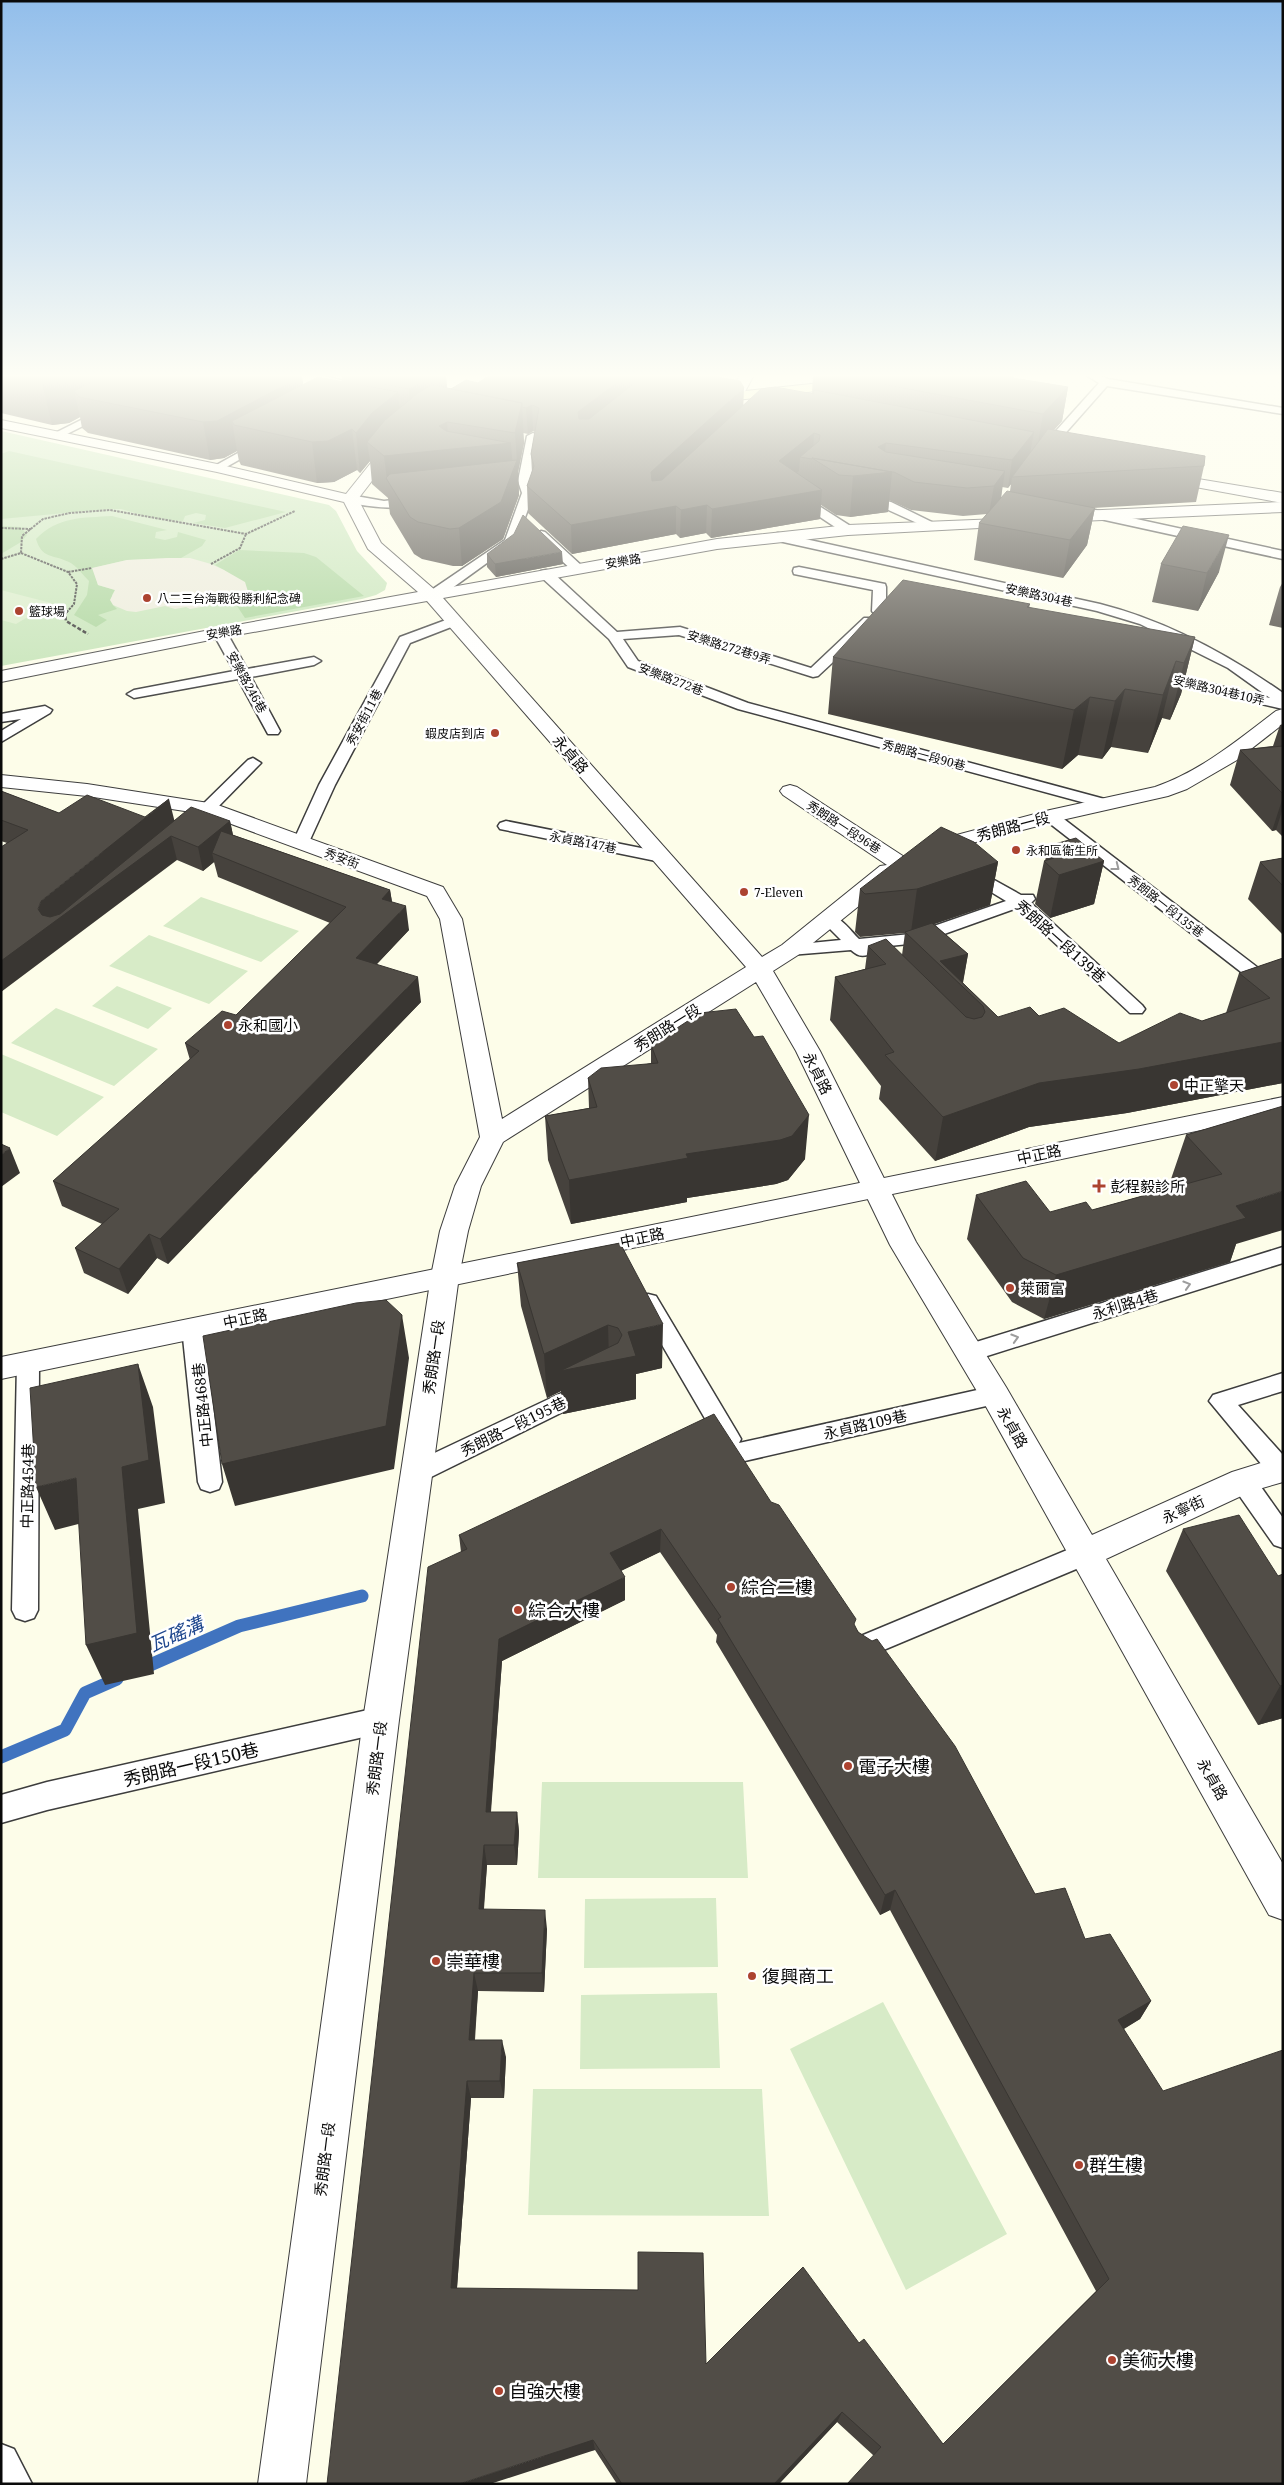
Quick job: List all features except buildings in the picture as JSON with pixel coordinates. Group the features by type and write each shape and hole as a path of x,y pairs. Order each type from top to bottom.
{"street":[{"path":"316,491 350,499 356,491"},
{"path":"1243,491 1283,498"},
{"name":"永貞路","path":"350,499 374,546 432,596 760,969 808,1051 904,1245 994,1395 1283,1901"},
{"name":"安樂路","path":"1,677 220,633 717,544 848,530 991,523 1095,514 1283,507"},
{"name":"秀朗路一段","path":"282,2484 381,1720 445,1276 454,1232 468,1186 493,1137 790,950 898,863 931,847 1050,816 1160,792 1180,785 1230,756 1283,715"},
{"name":"秀安街","path":"1,781 87,790 208,808 435,892 451,919 493,1137"},
{"name":"秀朗路一段96巷","path":"790,791 898,863"},
{"path":"186,827 208,808"},
{"name":"中正路","path":"14,1366 445,1276 619,1252 875,1188 1283,1105"},
{"name":"永寧街","path":"1084,1554 1243,1481 1282,1470"}],"lane":[{"path":"432,596 510,542 518,514 528,493 526,491"},
{"path":"789,491 848,530"},
{"path":"802,491 813,493"},
{"path":"350,499 384,505 431,500"},
{"path":"850,499 887,505 932,525"},
{"path":"991,523 1001,508"},
{"path":"518,514 578,569"},
{"path":"1095,514 1283,555"},
{"name":"安樂路304巷","path":"778,537 1100,608 1144,621 1233,665 1283,700"},
{"path":"906,566 880,587 879,611 917,620"},
{"path":"799,571 880,587"},
{"name":"安樂路272巷","path":"546,574 614,636 633,664 743,706"},
{"name":"安樂路272巷9弄","path":"614,636 680,632 813,673 879,611"},
{"name":"秀安街11巷","path":"301,842 327,785 405,640 454,621"},
{"name":"安樂路246巷","path":"220,633 273,731"},
{"path":"134,694 314,661"},
{"name":"安樂路304巷10弄","path":"1138,671 1283,705"},
{"name":"秀朗路一段90巷","path":"743,706 1106,804"},
{"path":"1,718 45,710 1,738"},
{"path":"208,808 253,763"},
{"name":"秀朗路一段135巷","path":"1050,816 1283,996"},
{"name":"永貞路147巷","path":"506,826 661,857"},
{"name":"秀朗路一段139巷","path":"931,847 1019,902 1136,1009"},
{"path":"790,950 913,939 1039,894"},
{"path":"829,919 876,965"},
{"name":"永利路4巷","path":"968,1353 1283,1255"},
{"name":"永貞路109巷","path":"638,1285 741,1460 994,1395"},
{"name":"中正路468巷","path":"193,1328 210,1482"},
{"name":"中正路454巷","path":"14,1366 25,1610"},
{"name":"秀朗路一段195巷","path":"416,1473 610,1379"},
{"path":"1282,1470 1221,1401 1283,1382"},
{"path":"1243,1481 1283,1538"},
{"path":"865,1646 1084,1554"},
{"name":"秀朗路一段150巷","path":"1,1809 57,1794 381,1720"},
{"path":"1,2462 14,2484"}],"path":[{"path":"212,564 240,548 246,534 257,527 311,506 329,494"},
{"path":"20,553 22,536 30,529 43,519 70,513 110,510 246,534"},
{"path":"1,528 30,529"},
{"path":"1,559 20,553 68,572 92,568"},
{"path":"68,572 77,584 74,604 65,614 66,621 89,635"}],"green space":[{"path":"1,491 267,491 329,505 336,511 357,551 387,583 385,590 362,599 1,666"},
{"path":"1,491 190,491 286,512 225,528 193,523 205,520 206,515 196,513 185,516 183,521 156,519 121,509 1,519"},
{"path":"112,516 167,530 156,532 155,538 165,540 177,537 178,532 206,540 202,546 181,558 127,560 93,568 98,585 115,590 112,595 113,605 117,609 98,615 107,620 96,627 74,615 87,595 89,581 72,563 48,555 41,550 36,539 44,531 62,522 81,518"},
{"path":"1,526 21,527 27,535 21,542 1,554"},
{"path":"239,550 304,553 316,557 364,596 245,618 235,603 250,598 224,570 215,565"},
{"name":"籃球場","path":"1,590 51,603 16,624 1,620"},
{"path":"201,897 299,931 261,962 163,926"},
{"path":"149,935 248,971 209,1004 109,966"},
{"path":"117,986 172,1008 148,1029 92,1006"},
{"path":"56,1008 158,1049 114,1086 11,1043"},
{"path":"1,1054 104,1097 57,1136 1,1112"},
{"path":"542,1782 743,1782 748,1878 538,1878"},
{"path":"716,1898 718,1967 584,1968 585,1899"},
{"path":"717,1993 720,2068 580,2069 581,1995"},
{"path":"883,2002 1007,2234 906,2290 790,2049"},
{"path":"533,2089 762,2089 769,2216 528,2215"}],"shaded area":[{"path":"190,558 224,570 245,582 250,598 190,609 186,607 175,609 165,606 136,612 127,611 113,605 110,600 115,590 98,585 92,568 127,560"}],"waterway":[{"name":"瓦磘溝","path":"141,1669 239,1626 362,1596"},
{"name":"瓦磘溝","path":"1,1757 65,1730 85,1693 117,1679"}],"place":[{"name":"八二三台海戰役勝利紀念碑","path":"147,598"},
{"name":"籃球場","path":"19,611"},
{"name":"蝦皮店到店","path":"495,733"},
{"name":"永和區衛生所","path":"1016,850"},
{"name":"7-Eleven","path":"744,892"},
{"name":"永和國小","path":"228,1025"},
{"name":"中正擎天","path":"1174,1085"},
{"name":"彭程毅診所","path":"1099,1186"},
{"name":"萊爾富","path":"1010,1288"},
{"name":"綜合二樓","path":"731,1587"},
{"name":"綜合大樓","path":"518,1610"},
{"name":"電子大樓","path":"848,1766"},
{"name":"崇華樓","path":"436,1961"},
{"name":"復興商工","path":"752,1976"},
{"name":"群生樓","path":"1079,2165"},
{"name":"美術大樓","path":"1112,2360"},
{"name":"自強大樓","path":"499,2391"}]}
